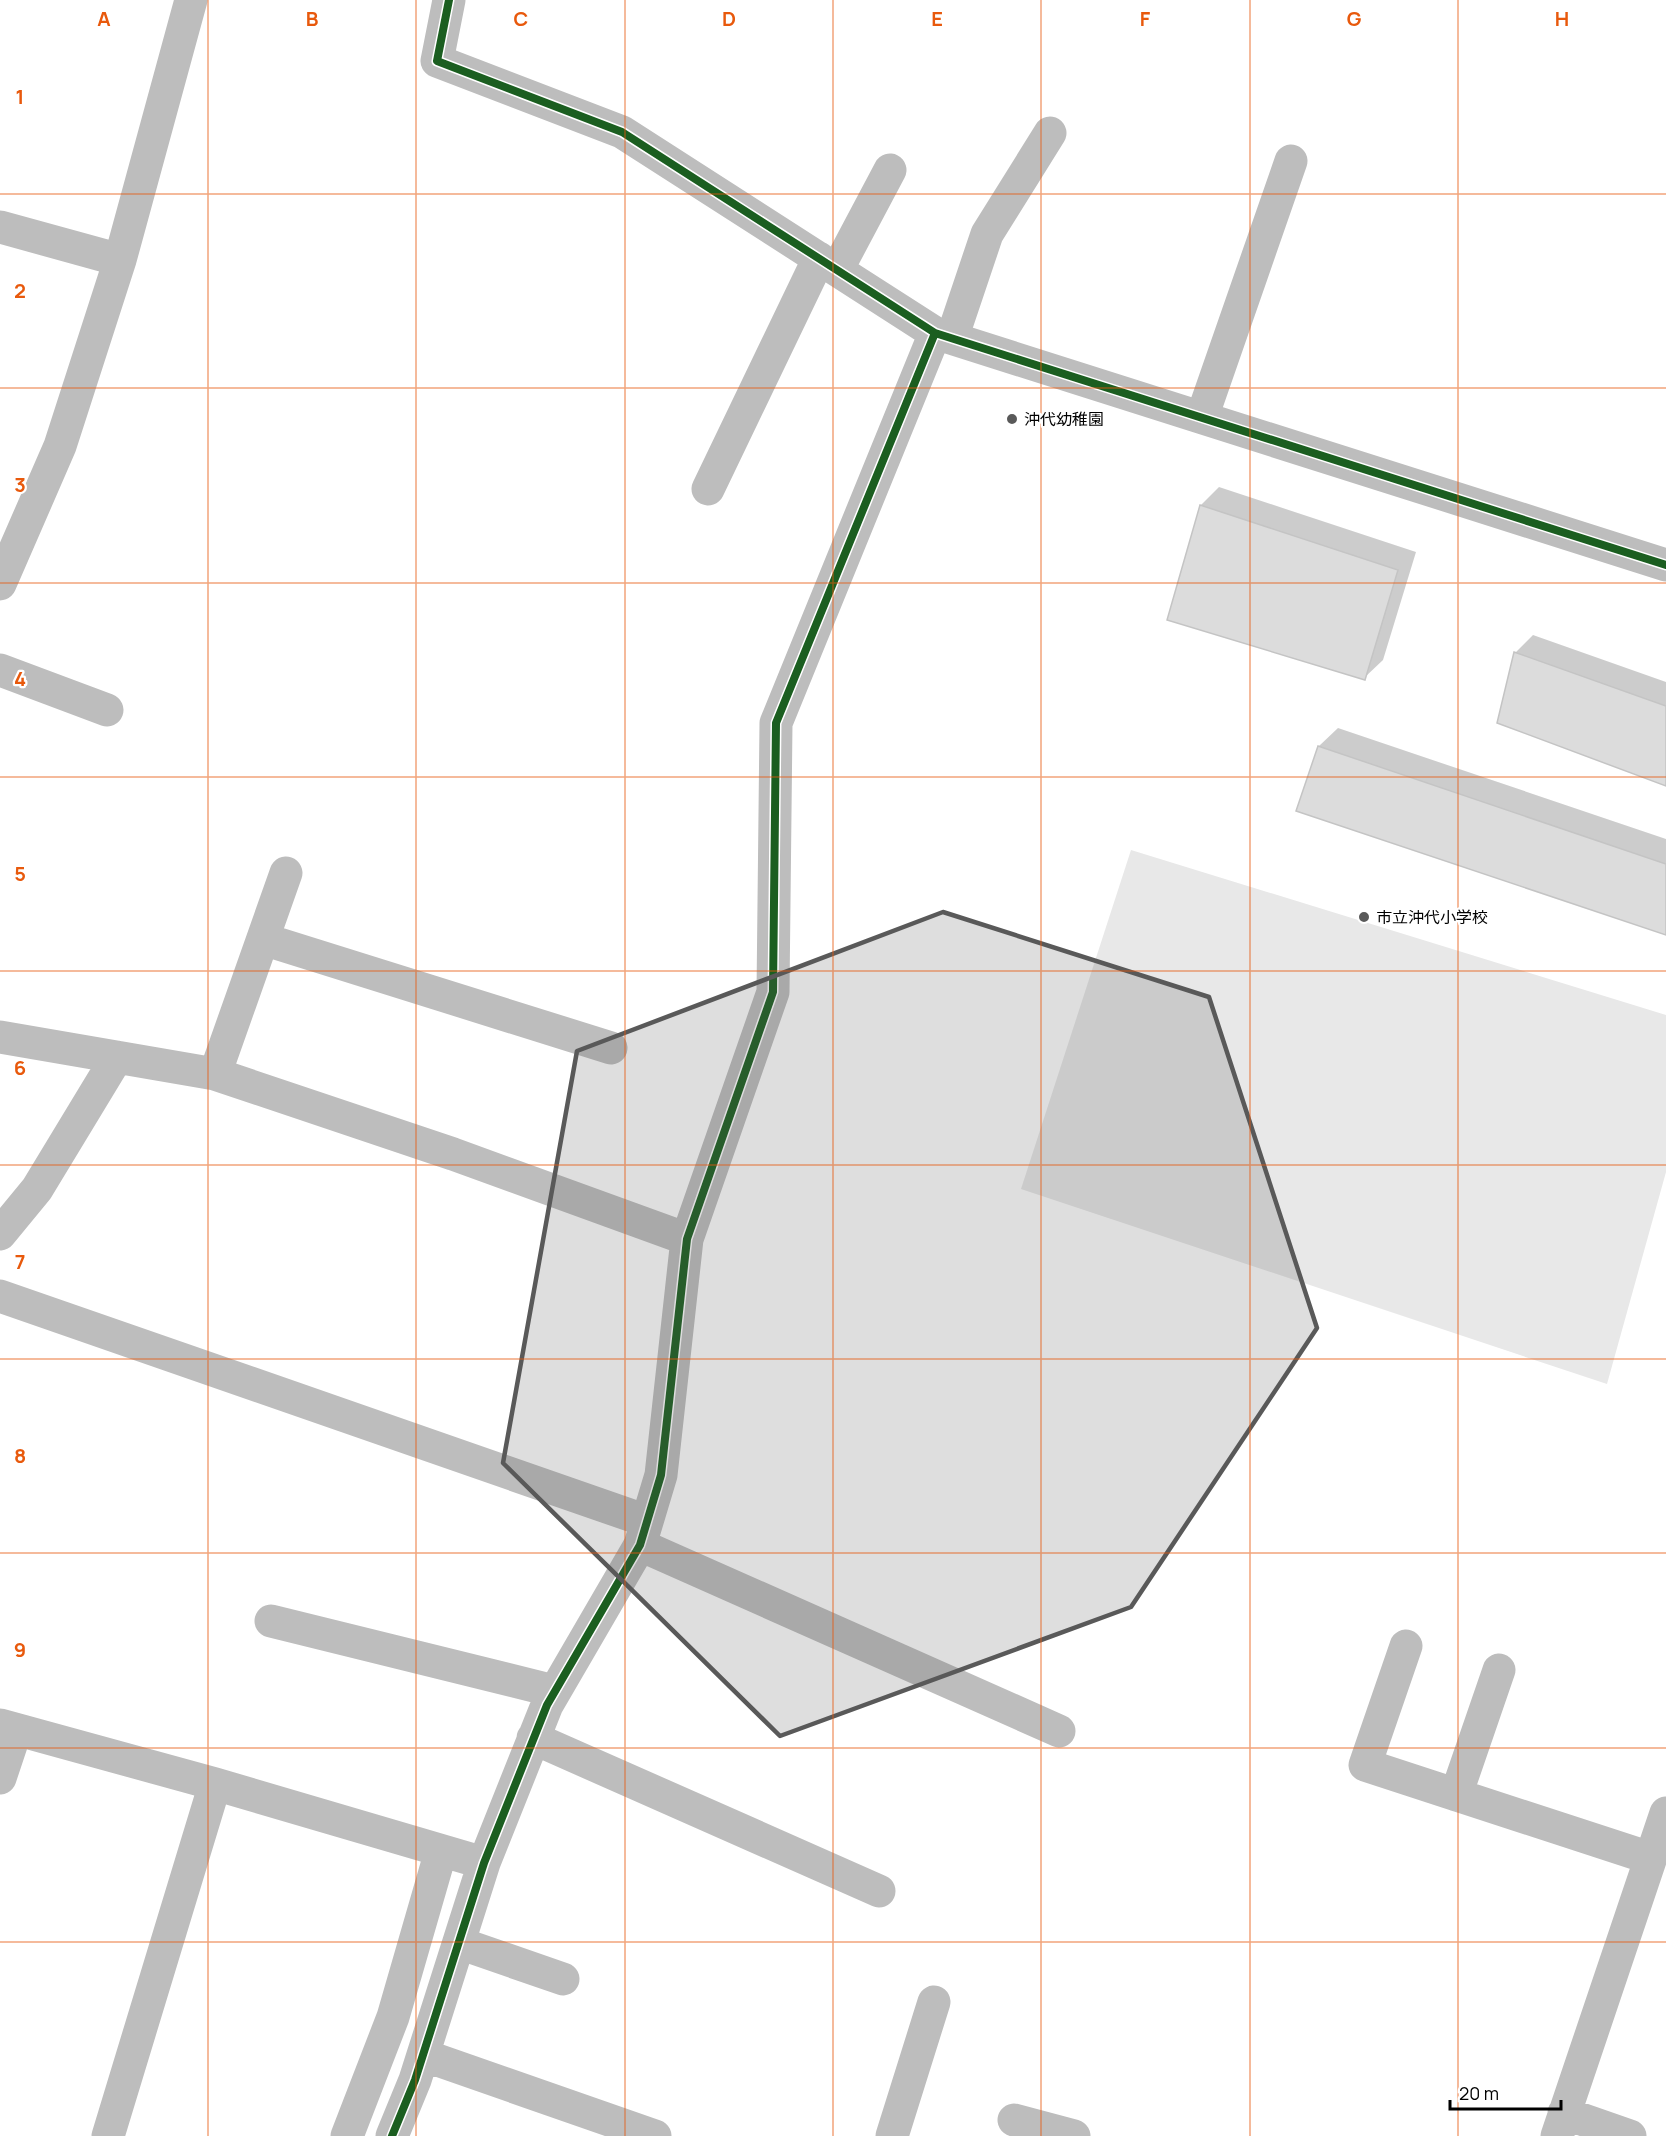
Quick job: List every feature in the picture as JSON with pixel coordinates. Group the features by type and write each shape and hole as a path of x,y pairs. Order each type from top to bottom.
{"street":[{"path":"0,584 60,446 120,260 191,0"},
{"path":"449,0 437,61 622,132 828,264 944,335 1666,565"},
{"path":"392,2136 415,2080 484,1863 533,1738 554,1691 644,1533 661,1475 687,1239 773,992 776,723 987,234 1050,133"},
{"path":"1202,417 1291,161"},
{"path":"708,489 828,264 890,170"},
{"path":"0,227 120,260"},
{"path":"0,670 107,710"},
{"path":"215,1074 286,873"},
{"path":"263,939 611,1048"},
{"path":"0,1037 215,1074 453,1155 687,1239"},
{"path":"0,1234 37,1189 117,1057"},
{"path":"0,1296 644,1533 1059,1731"},
{"path":"271,1620 554,1691"},
{"path":"1406,1646 1365,1765 1650,1858"},
{"path":"1456,1795 1499,1670"},
{"path":"0,1779 8,1727 215,1784 484,1863"},
{"path":"533,1738 879,1891"},
{"path":"108,2136 215,1784"},
{"path":"1630,2136 1561,2125 1666,1813"},
{"path":"347,2136 393,2017 441,1851"},
{"path":"459,1943 563,1979"},
{"path":"892,2136 934,2002"},
{"path":"423,2055 655,2136"},
{"path":"1014,2120 1074,2136"}],"highlighted area":[{"path":"943,912 1209,997 1317,1328 1131,1607 780,1736 503,1463 577,1051"}],"shaded area":[{"path":"1131,850 1666,1015 1666,1172 1607,1384 1021,1189"}],"building":[{"path":"1200,505 1398,570 1365,680 1167,620"},
{"path":"1514,652 1666,706 1666,786 1497,723"},
{"path":"1318,746 1666,864 1666,935 1296,811"}],"cycle path":[{"path":"449,0 437,61 622,132 935,333 1666,565"},
{"path":"392,2136 415,2080 484,1863 547,1705 640,1545 661,1475 687,1239 773,992 776,723 935,333"}],"place":[{"name":"沖代幼稚園","path":"1012,419"},
{"name":"市立沖代小学校","path":"1364,917"}]}
